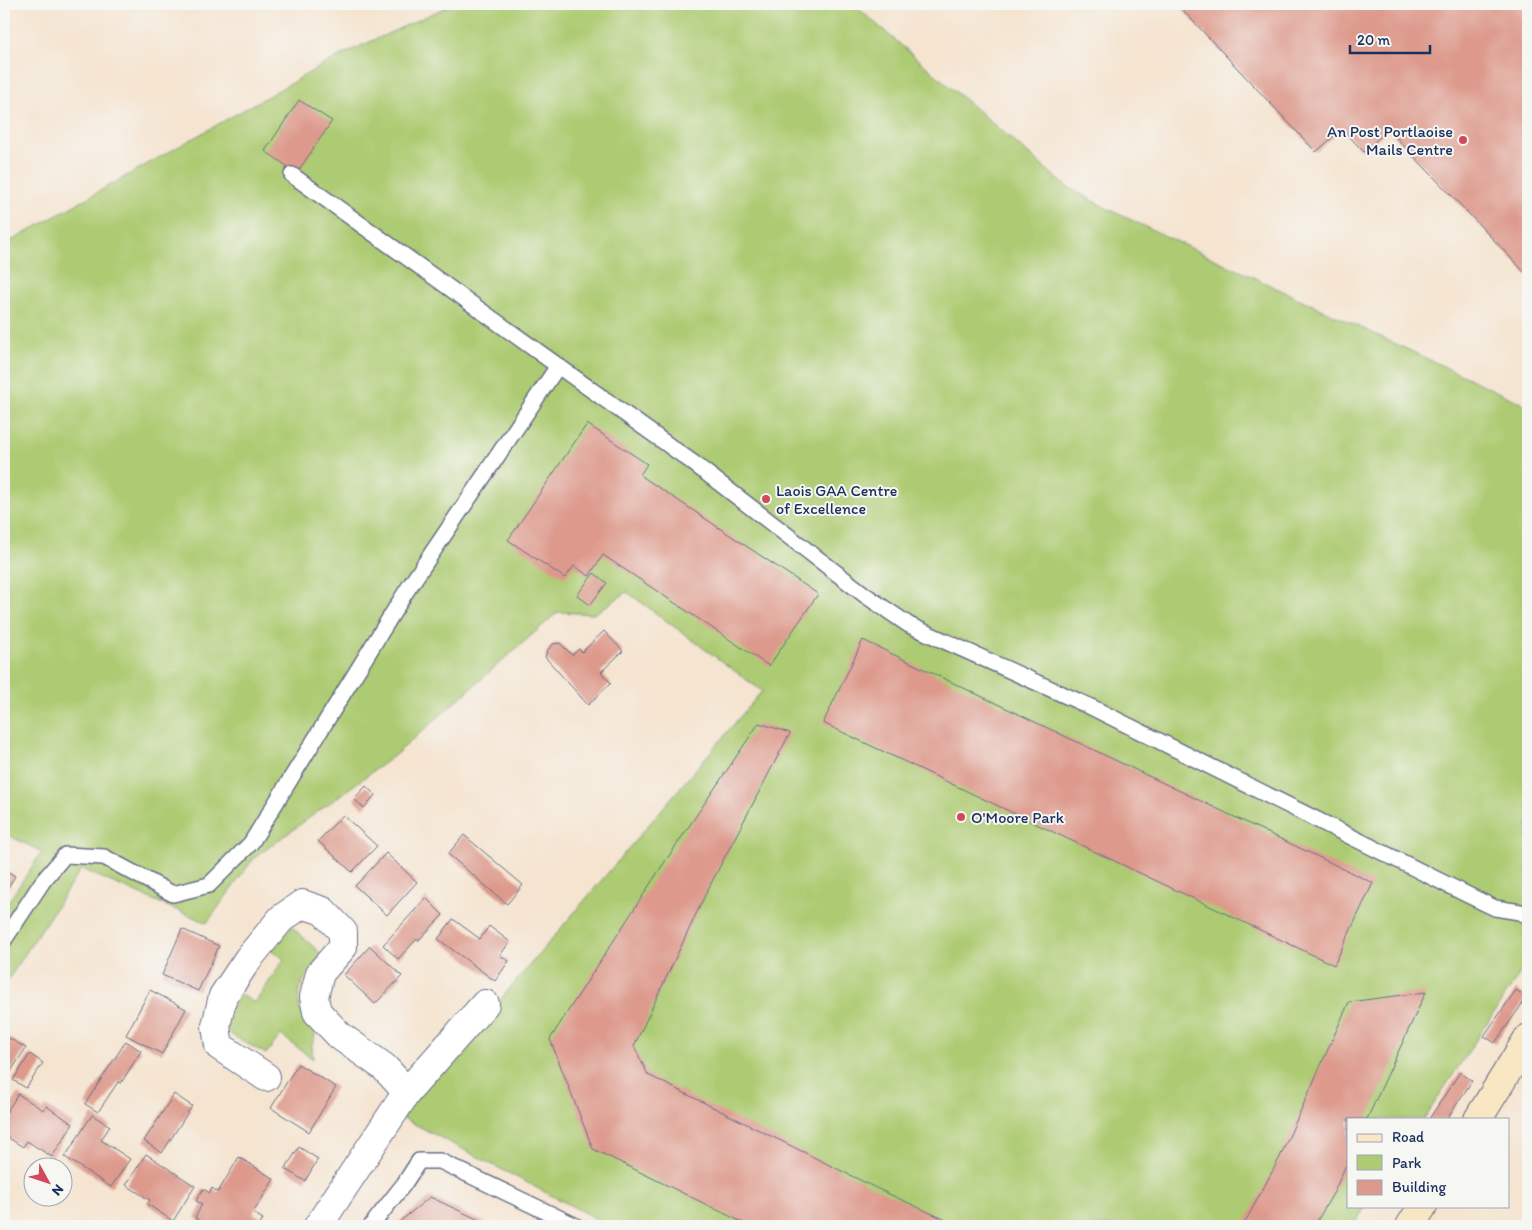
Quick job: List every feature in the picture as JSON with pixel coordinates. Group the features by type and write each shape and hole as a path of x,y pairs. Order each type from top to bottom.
{"main road":[{"path":"1479,1118 1528,1038"},
{"path":"1410,1226 1422,1208"}],"street":[{"path":"267,1077 219,1046 216,1026 223,996 248,959 281,918 302,904 323,912 343,932 343,948 320,973 314,997 317,1012 340,1036 384,1067 407,1092"},
{"path":"318,1226 407,1092 485,1004"}],"lane":[{"path":"292,175 692,462 864,595 909,626 1091,707 1494,908 1520,912 1528,916"},
{"path":"4,940 44,881 65,856 104,857 173,894 209,885 251,843 407,590 558,366"},
{"path":"371,1226 404,1184 419,1161 440,1161 576,1226"}],"green space":[{"name":"Laois GAA Centre of Excellence","path":"453,4 853,4 1066,186 1110,210 1528,406 1528,961 1425,1118 1347,1118 1347,1208 1365,1208 1353,1226 610,1226 401,1117 762,691 627,592 594,614 558,612 395,755 253,859 207,923 81,869 4,986 4,908 42,852 4,833 4,245 339,56"},
{"path":"292,927 322,955 303,981 299,996 301,1012 316,1032 312,1045 313,1059 281,1035 266,1054 232,1035 226,1028 229,1013 240,994 255,1003 284,959 267,947"}],"building":[{"name":"An Post Portlaoise Mails Centre","path":"1177,4 1528,4 1528,276 1388,129 1364,152 1342,129 1316,152"},
{"path":"299,100 332,121 297,173 265,151"},
{"path":"587,424 647,464 640,475 818,594 769,666 603,555 589,576 574,566 565,578 508,540"},
{"path":"594,573 607,583 590,605 577,595"},
{"path":"604,631 623,651 601,672 611,683 588,705 545,657 553,644 560,643 572,655 579,649 582,652"},
{"path":"863,640 1373,883 1334,965 823,723"},
{"path":"759,723 790,733 707,891 634,1046 648,1075 878,1189 959,1226 750,1226 593,1149 550,1039 658,872"},
{"path":"366,786 375,795 364,808 354,799"},
{"path":"343,815 377,846 352,872 318,841"},
{"path":"464,835 523,885 507,904 448,854"},
{"path":"386,853 417,882 387,915 355,886"},
{"path":"4,869 15,876 4,894"},
{"path":"426,898 443,915 398,959 383,945"},
{"path":"453,919 480,939 489,926 510,942 500,955 509,961 495,981 438,939"},
{"path":"182,929 219,946 198,991 162,975"},
{"path":"370,946 402,976 375,1004 344,975"},
{"path":"150,990 186,1009 162,1054 126,1035"},
{"path":"1516,990 1527,997 1495,1043 1484,1036"},
{"path":"1426,992 1367,1118 1347,1118 1347,1162 1334,1192 1314,1226 1243,1226 1280,1157 1349,1002"},
{"path":"9,1038 26,1048 4,1082 4,1047"},
{"path":"126,1041 141,1051 121,1083 118,1082 98,1112 85,1104"},
{"path":"30,1054 43,1063 26,1088 13,1080"},
{"path":"298,1064 336,1087 309,1132 271,1108"},
{"path":"1460,1072 1472,1081 1448,1118 1430,1118"},
{"path":"18,1094 43,1110 46,1106 73,1124 52,1157 27,1141 23,1147 4,1135 4,1116"},
{"path":"174,1094 192,1106 162,1153 144,1141"},
{"path":"92,1115 110,1126 101,1140 130,1159 111,1187 72,1162 72,1158 65,1157"},
{"path":"299,1147 318,1159 305,1181 285,1169"},
{"path":"146,1154 195,1186 173,1221 147,1204 150,1200 126,1185"},
{"path":"239,1157 274,1179 253,1213 263,1219 259,1226 195,1226 199,1220 195,1218 202,1204 196,1201 203,1189 210,1193 212,1188 218,1192"},
{"path":"430,1197 492,1226 394,1226"}],"place":[{"name":"An Post Portlaoise Mails Centre","path":"1463,140"},
{"name":"Laois GAA Centre of Excellence","path":"766,499"},
{"name":"O'Moore Park","path":"961,817"}]}
